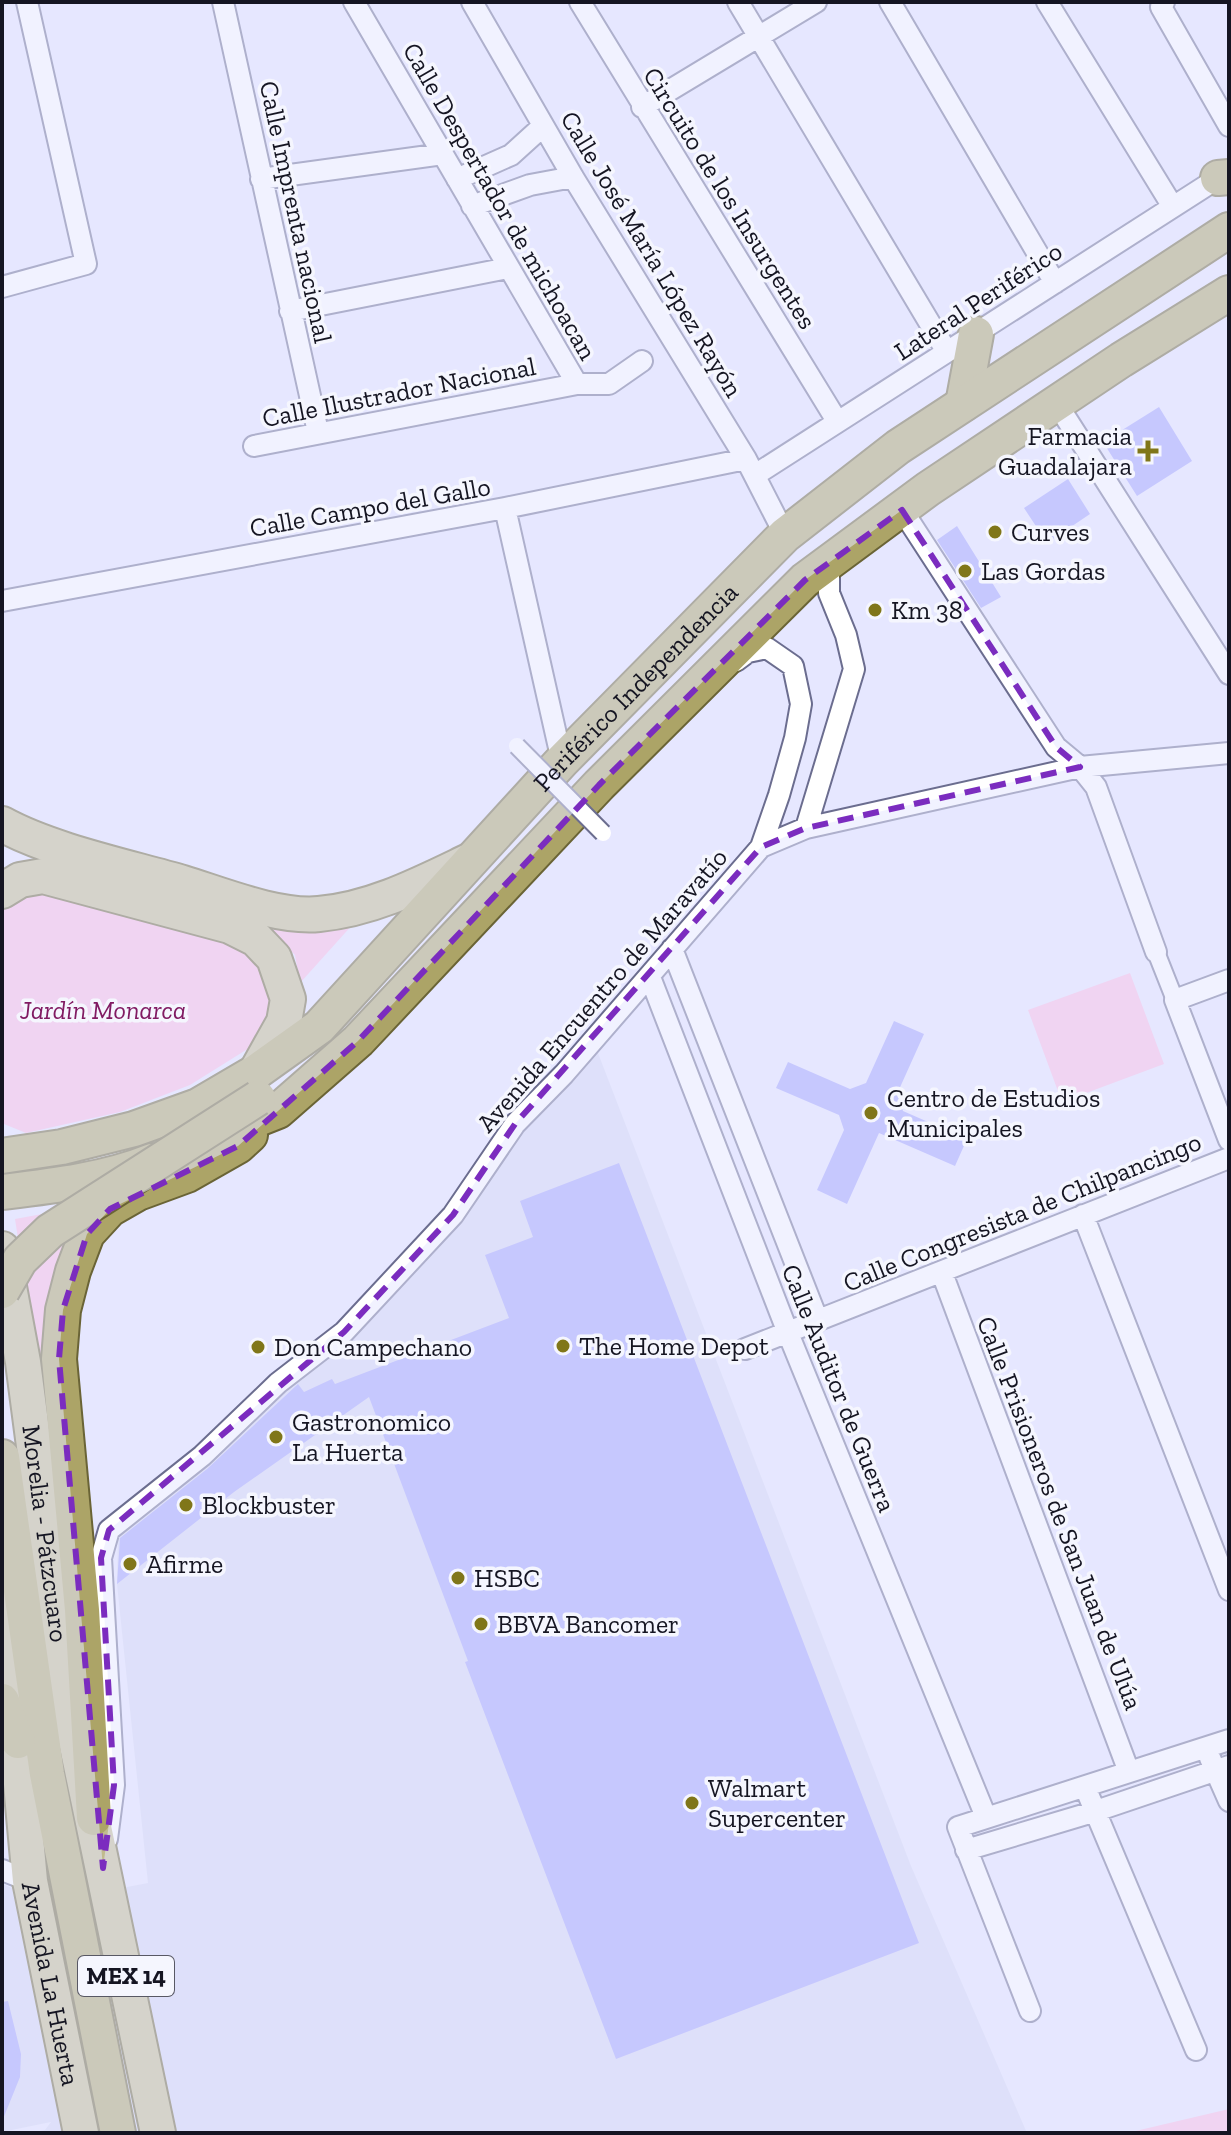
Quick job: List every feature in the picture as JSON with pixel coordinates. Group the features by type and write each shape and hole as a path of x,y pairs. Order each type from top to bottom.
{"highway":[{"name":"Periférico Independencia","path":"2,1156 62,1147 134,1129 198,1106 264,1094 319,1027 562,761 785,535 898,447 1229,230"},
{"name":"Periférico Independencia","path":"2,1192 65,1184 137,1167 358,1041 599,785 805,580 928,489 1121,360 1225,305"},
{"path":"963,404 976,334"},
{"path":"2,1291 20,1260 50,1231 296,1072 360,1010 573,781 611,725 626,694"},
{"path":"94,1818 82,1610 59,1359 63,1310 87,1234 110,1209 138,1193 187,1175 238,1146 264,1094"},
{"path":"2,1457 47,1774 118,2133"},
{"path":"2,1701 18,1741"}],"main road":[{"path":"2,824 68,850 246,902 316,915 358,908 406,891 469,861"},
{"path":"2,891 20,880 43,876 230,926 256,939 274,958 288,999 264,1094"},
{"name":"Morelia - Pátzcuaro","path":"2,1249 23,1362 67,1698 94,1818"},
{"name":"MEX 14","path":"2,1577 18,1741"},
{"name":"Avenida La Huerta","path":"18,1741 26,1833 16,1876 81,2133"},
{"name":"MEX 14","path":"94,1818 158,2133"}],"street":[{"path":"2,287 86,264 27,2"},
{"name":"Calle Imprenta nacional","path":"223,2 318,432"},
{"name":"Calle Despertador de michoacan","path":"354,2 577,384"},
{"name":"Calle José María López Rayón","path":"472,2 573,177 751,467 785,535"},
{"name":"Circuito de los Insurgentes","path":"580,2 837,421"},
{"path":"738,2 947,352"},
{"path":"642,107 816,2"},
{"path":"890,2 1055,283"},
{"path":"1047,2 1173,207"},
{"path":"1164,2 1161,7 1229,126"},
{"path":"457,179 511,155 543,126"},
{"path":"261,179 443,154"},
{"path":"511,155 530,185"},
{"name":"Lateral Periférico","path":"751,467 837,421 1225,175"},
{"path":"472,206 530,185 573,177"},
{"path":"290,311 508,268"},
{"name":"Calle Ilustrador Nacional","path":"254,446 577,384 609,384 642,361"},
{"path":"1057,404 1229,674"},
{"name":"Calle Campo del Gallo","path":"2,601 505,508 751,467"},
{"path":"505,508 562,761"},
{"path":"902,510 1056,747 1080,767 1096,787 1229,1140"},
{"path":"806,828 854,669 846,635 829,593 829,563"},
{"path":"697,688 748,652 767,648 793,666 801,704 795,738 761,847"},
{"path":"517,746 603,833"},
{"path":"761,847 806,828 1080,767 1229,753"},
{"name":"Avenida Encuentro de Maravatío","path":"103,1868 114,1785 101,1558 109,1530 202,1456 278,1383 344,1332 453,1215 515,1124 564,1074 761,847"},
{"name":"Calle Auditor de Guerra","path":"672,949 818,1321"},
{"name":"Calle Auditor de Guerra","path":"650,977 788,1333 986,1817"},
{"path":"1175,1000 1229,980"},
{"name":"Calle Congresista de Chilpancingo","path":"745,1349 1229,1158"},
{"path":"1083,1215 1229,1590"},
{"name":"Calle Prisioneros de San Juan de Ulúa","path":"942,1273 1129,1772"},
{"path":"1030,2011 958,1827 1229,1740"},
{"path":"1205,1747 1222,1768 1229,1801"},
{"path":"966,1850 1093,1812 1222,1768"},
{"path":"1085,1787 1196,2050"}],"highlighted area":[{"path":"902,510 1056,747 1080,767 806,828 761,847 515,1124 453,1215 344,1332 109,1530 101,1558 114,1785 103,1868 59,1359 63,1310 87,1234 110,1209 238,1146 358,1041 599,785 805,580"}],"shaded area":[{"path":"581,1039 598,1053 911,1866 1027,2133 27,2133 45,2130 51,2122 2,2132 2,1884 12,1888 16,1908 148,1883 117,1584 118,1535 330,1341 445,1211 502,1127"}],"green space":[{"name":"Jardín Monarca","path":"43,891 249,947 278,998 254,1045 190,1085 120,1112 26,1133 4,1124 2,908 24,895"},
{"path":"354,923 300,983 295,955 269,928 312,932"},
{"path":"1130,973 1164,1064 1062,1102 1028,1010"},
{"path":"91,1205 48,1436 15,1219"},
{"path":"1229,2109 1229,2133 1127,2133"}],"building":[{"name":"Farmacia Guadalajara","path":"1159,407 1192,461 1137,496 1103,442"},
{"path":"1068,479 1090,514 1047,543 1024,508"},
{"name":"Las Gordas","path":"957,526 1001,597 981,608 937,540"},
{"name":"Centro de Estudios Municipales","path":"894,1021 924,1034 897,1094 903,1111 967,1139 955,1166 879,1133 847,1204 817,1190 844,1130 839,1115 776,1088 788,1062 850,1089 866,1083"},
{"path":"619,1163 919,1943 616,2059 465,1662 468,1661 369,1397 234,1492 117,1584 120,1538 207,1469 298,1384 304,1392 332,1379 335,1384 509,1318 485,1255 533,1237 520,1201"},
{"path":"8,2001 21,2054 20,2077 3,2119 2,2002"}],"place":[{"name":"Farmacia Guadalajara","path":"1148,451"},
{"name":"Curves","path":"995,532"},
{"name":"Las Gordas","path":"965,571"},
{"name":"Km 38","path":"875,610"},
{"name":"Centro de Estudios Municipales","path":"871,1113"},
{"name":"The Home Depot","path":"563,1346"},
{"name":"Don Campechano","path":"258,1347"},
{"name":"Gastronomico La Huerta","path":"276,1437"},
{"name":"Blockbuster","path":"186,1505"},
{"name":"Afirme","path":"130,1564"},
{"name":"HSBC","path":"458,1578"},
{"name":"BBVA Bancomer","path":"481,1624"},
{"name":"Walmart Supercenter","path":"692,1803"}]}
